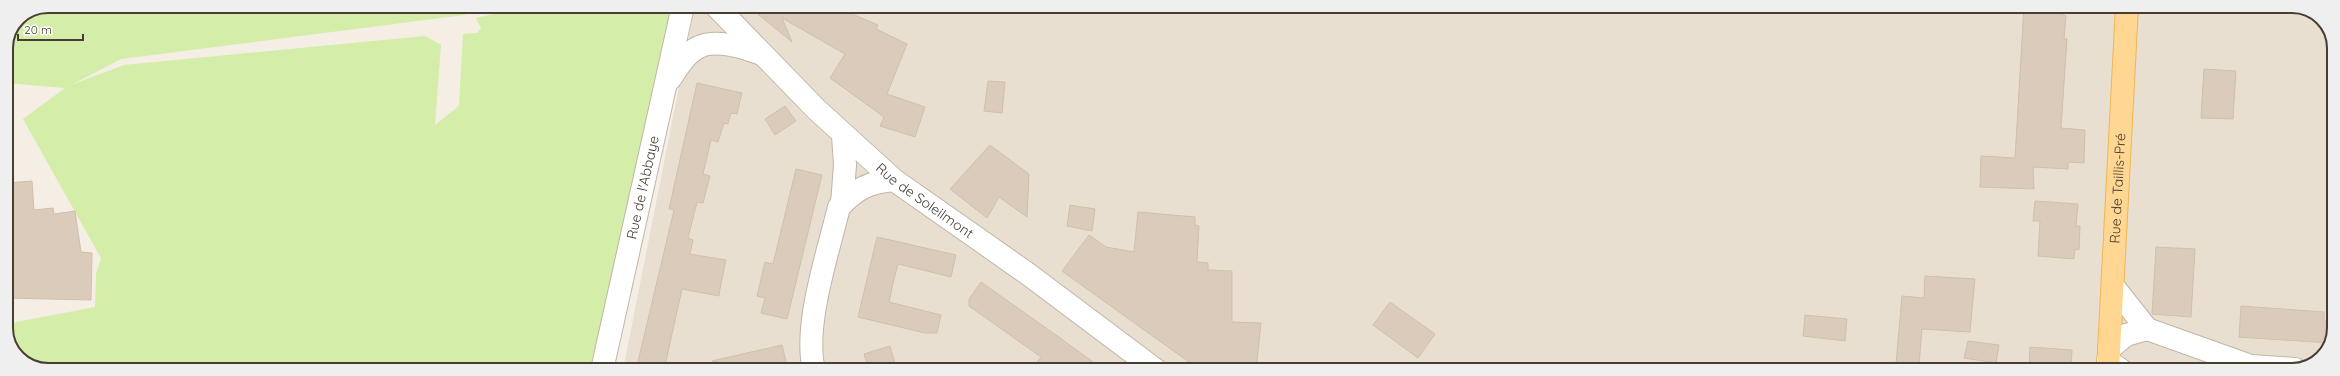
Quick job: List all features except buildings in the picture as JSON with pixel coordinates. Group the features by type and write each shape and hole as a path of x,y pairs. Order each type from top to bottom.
{"main road":[{"name":"Rue de Taillis-Pré","path":"2111,362 2113,286 2127,13"}],"street":[{"name":"Rue de l'Abbaye","path":"604,363 681,13"},
{"name":"Rue de Soleilmont","path":"723,13 843,135 894,180 1028,274 1141,363"},
{"path":"665,86 682,61 699,46 738,45 761,53"},
{"path":"842,204 845,165 843,135"},
{"path":"812,363 810,353 812,324 839,208 851,194 873,182 894,180"},
{"path":"2113,286 2146,330"},
{"path":"2111,362 2126,335 2146,330 2242,363"}],"shaded area":[{"path":"694,13 2297,13 2317,23 2324,35 2327,46 2327,333 2322,346 2315,354 2310,358 2297,363 624,363"}],"green space":[{"path":"48,13 472,13 121,59 71,85 124,65 425,36 441,45 435,125 459,106 463,34 477,33 481,28 476,18 497,13 671,13 596,363 43,363 30,358 22,351 16,341 13,323 95,307 96,274 101,258 23,119 65,88 13,84 14,41 23,23 35,16"}]}
